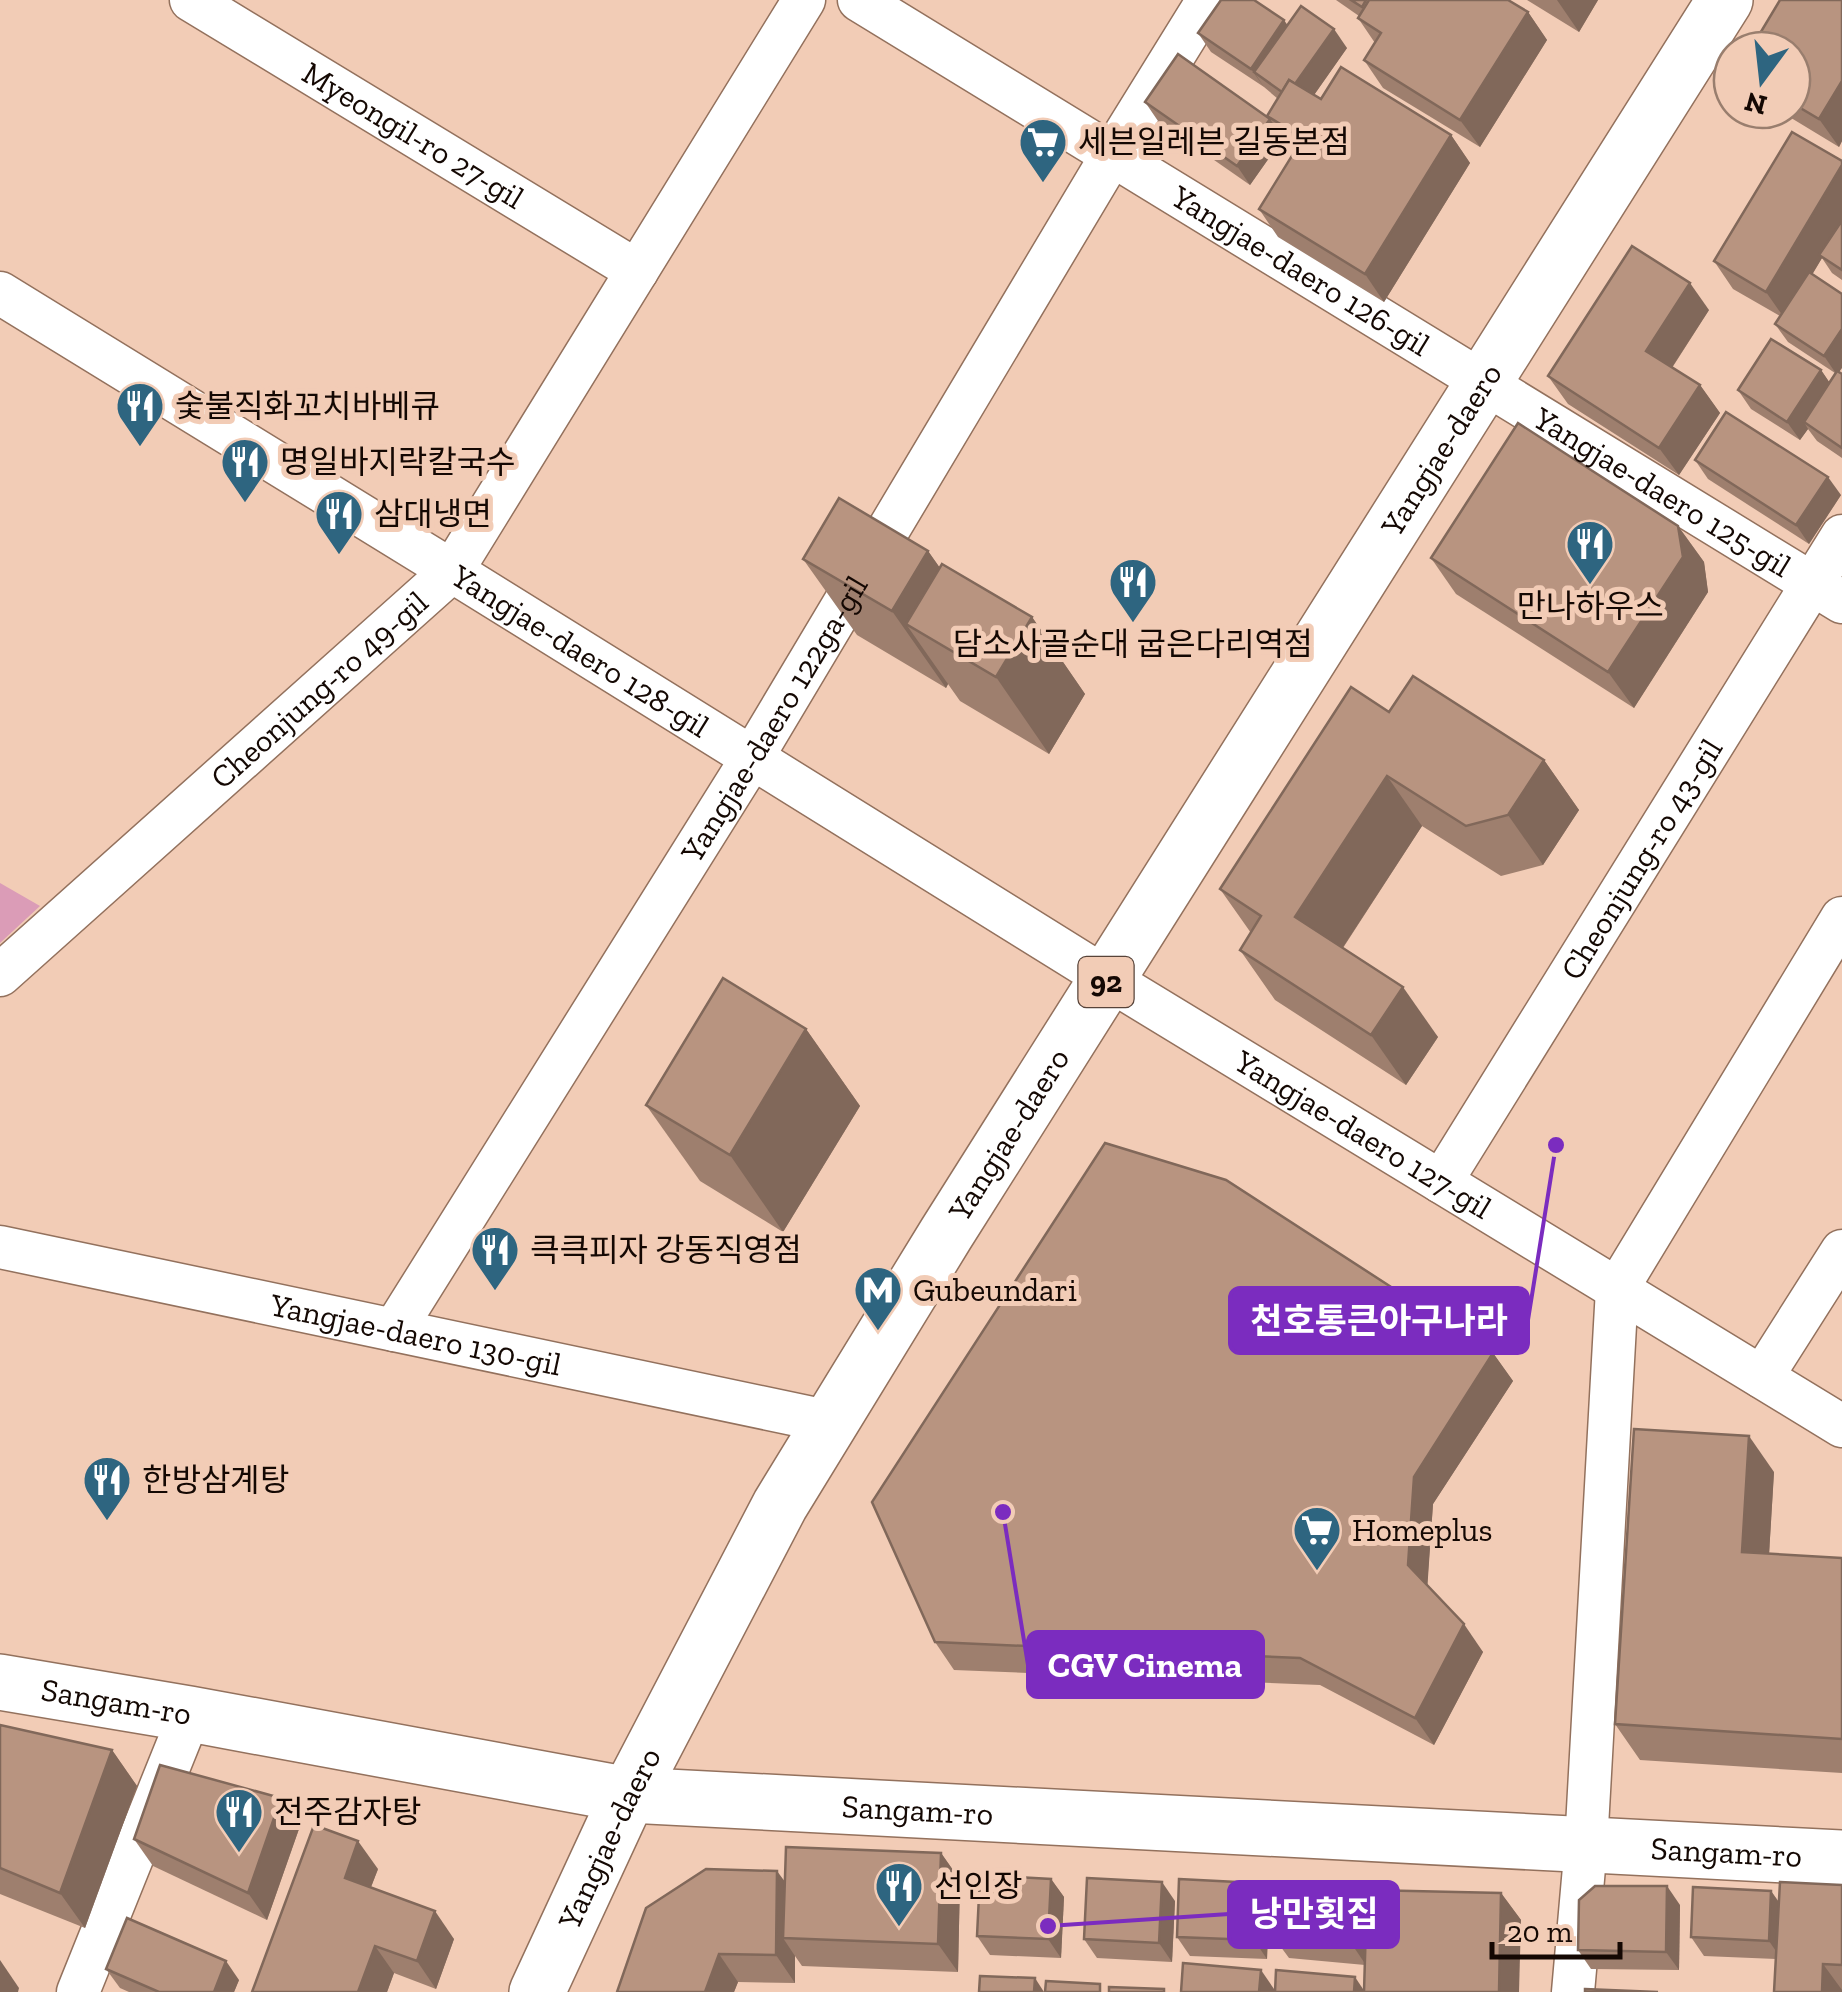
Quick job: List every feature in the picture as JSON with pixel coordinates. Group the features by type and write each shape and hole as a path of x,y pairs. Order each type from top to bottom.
{"main road":[{"name":"Yangjae-daero","path":"538,1992 628,1794 780,1506 946,1234 1724,0"},
{"name":"Sangam-ro","path":"0,1682 628,1794 1842,1858"}],"street":[{"name":"Myeongil-ro 27-gil","path":"191,0 637,271"},
{"name":"Cheonjung-ro 49-gil","path":"0,975 452,571 804,0"},
{"name":"Yangjae-daero 126-gil","path":"859,0 1485,382"},
{"name":"Yangjae-daero 122ga-gil","path":"394,1330 752,758 1208,0"},
{"name":"Yangjae-daero 128-gil","path":"0,294 1108,980"},
{"name":"Yangjae-daero 125-gil","path":"1485,382 1827,593"},
{"name":"Cheonjung-ro 43-gil","path":"1441,1182 1827,593 1842,536"},
{"path":"1573,1992 1586,1845 1618,1289 1842,918"},
{"name":"Yangjae-daero 127-gil","path":"1108,980 1842,1426"},
{"name":"Yangjae-daero 130-gil","path":"0,1247 831,1422"},
{"path":"1762,1377 1842,1251"},
{"path":"78,1992 190,1714"}],"shaded area":[{"path":"0,883 40,906 0,943"}],"building":[{"path":"1221,0 1254,0 1284,20 1251,69 1198,33"},
{"path":"1369,0 1508,0 1528,12 1460,120 1364,60 1381,33 1358,18"},
{"path":"1780,0 1842,0 1842,81 1819,119 1812,115 1812,30 1762,30"},
{"path":"1301,6 1334,29 1295,84 1289,80 1282,92 1254,72"},
{"path":"1178,54 1270,119 1237,166 1145,102"},
{"path":"1341,67 1451,135 1365,274 1259,209 1303,138 1267,116 1289,80 1321,99"},
{"path":"1792,132 1842,161 1842,165 1766,292 1714,261"},
{"path":"1842,223 1842,270 1819,255"},
{"path":"1632,246 1690,283 1646,351 1700,385 1659,448 1548,376"},
{"path":"1809,272 1842,294 1842,329 1824,356 1775,324"},
{"path":"1771,339 1821,370 1787,422 1738,390"},
{"path":"1837,371 1842,374 1842,448 1804,422"},
{"path":"1726,412 1828,477 1796,525 1695,460"},
{"path":"1518,423 1678,526 1683,557 1608,672 1431,558"},
{"path":"839,498 928,551 892,611 803,559"},
{"path":"942,564 1032,617 996,677 906,624"},
{"path":"1413,676 1544,760 1508,815 1466,826 1387,776 1295,917 1403,987 1371,1035 1240,950 1261,916 1220,889 1351,687 1389,712"},
{"path":"723,978 806,1029 730,1155 646,1105"},
{"path":"1105,1143 1226,1180 1493,1353 1414,1477 1408,1565 1464,1624 1415,1718 1300,1658 935,1642 872,1502"},
{"path":"1634,1429 1749,1436 1742,1552 1842,1558 1842,1739 1615,1724"},
{"path":"0,1725 112,1750 60,1893 0,1868"},
{"path":"160,1765 281,1798 248,1893 134,1839"},
{"path":"314,1825 358,1841 345,1878 435,1911 417,1961 375,1946 358,1992 252,1992"},
{"path":"786,1847 941,1853 938,1944 783,1938"},
{"path":"706,1869 777,1871 776,1955 719,1954 705,1992 617,1992 646,1908"},
{"path":"980,1875 1051,1879 1048,1939 977,1936"},
{"path":"1087,1878 1162,1882 1159,1943 1084,1939"},
{"path":"1179,1879 1256,1883 1254,1940 1177,1937"},
{"path":"1780,1882 1842,1885 1842,1965 1823,1964 1822,1992 1774,1992"},
{"path":"1595,1886 1667,1886 1666,1952 1578,1950 1579,1900"},
{"path":"1693,1887 1771,1891 1769,1941 1691,1937"},
{"path":"1367,1890 1501,1893 1499,1992 1364,1992"},
{"path":"127,1918 226,1961 214,1992 159,1992 106,1969"},
{"path":"1183,1963 1261,1970 1259,1992 1181,1992"},
{"path":"1276,1970 1355,1977 1354,1992 1275,1992"},
{"path":"980,1976 1035,1978 1034,1992 979,1992"},
{"path":"1046,1981 1100,1984 1100,1992 1045,1992"},
{"path":"1109,1987 1164,1989 1164,1992 1109,1992"},
{"path":"1585,1989 1658,1992 1585,1992"}],"place":[{"name":"세븐일레븐 길동본점","path":"1043,184"},
{"name":"숯불직화꼬치바베큐","path":"140,448"},
{"name":"명일바지락칼국수","path":"245,504"},
{"name":"삼대냉면","path":"339,556"},
{"name":"만나하우스","path":"1590,586"},
{"name":"담소사골순대 굽은다리역점","path":"1133,624"},
{"name":"천호통큰아구나라","path":"1556,1145"},
{"name":"큭큭피자 강동직영점","path":"495,1292"},
{"name":"Gubeundari","path":"878,1332"},
{"name":"CGV Cinema","path":"1003,1512"},
{"name":"한방삼계탕","path":"107,1522"},
{"name":"Homeplus","path":"1317,1572"},
{"name":"전주감자탕","path":"239,1854"},
{"name":"낭만횟집","path":"1048,1926"},
{"name":"선인장","path":"899,1928"}]}
